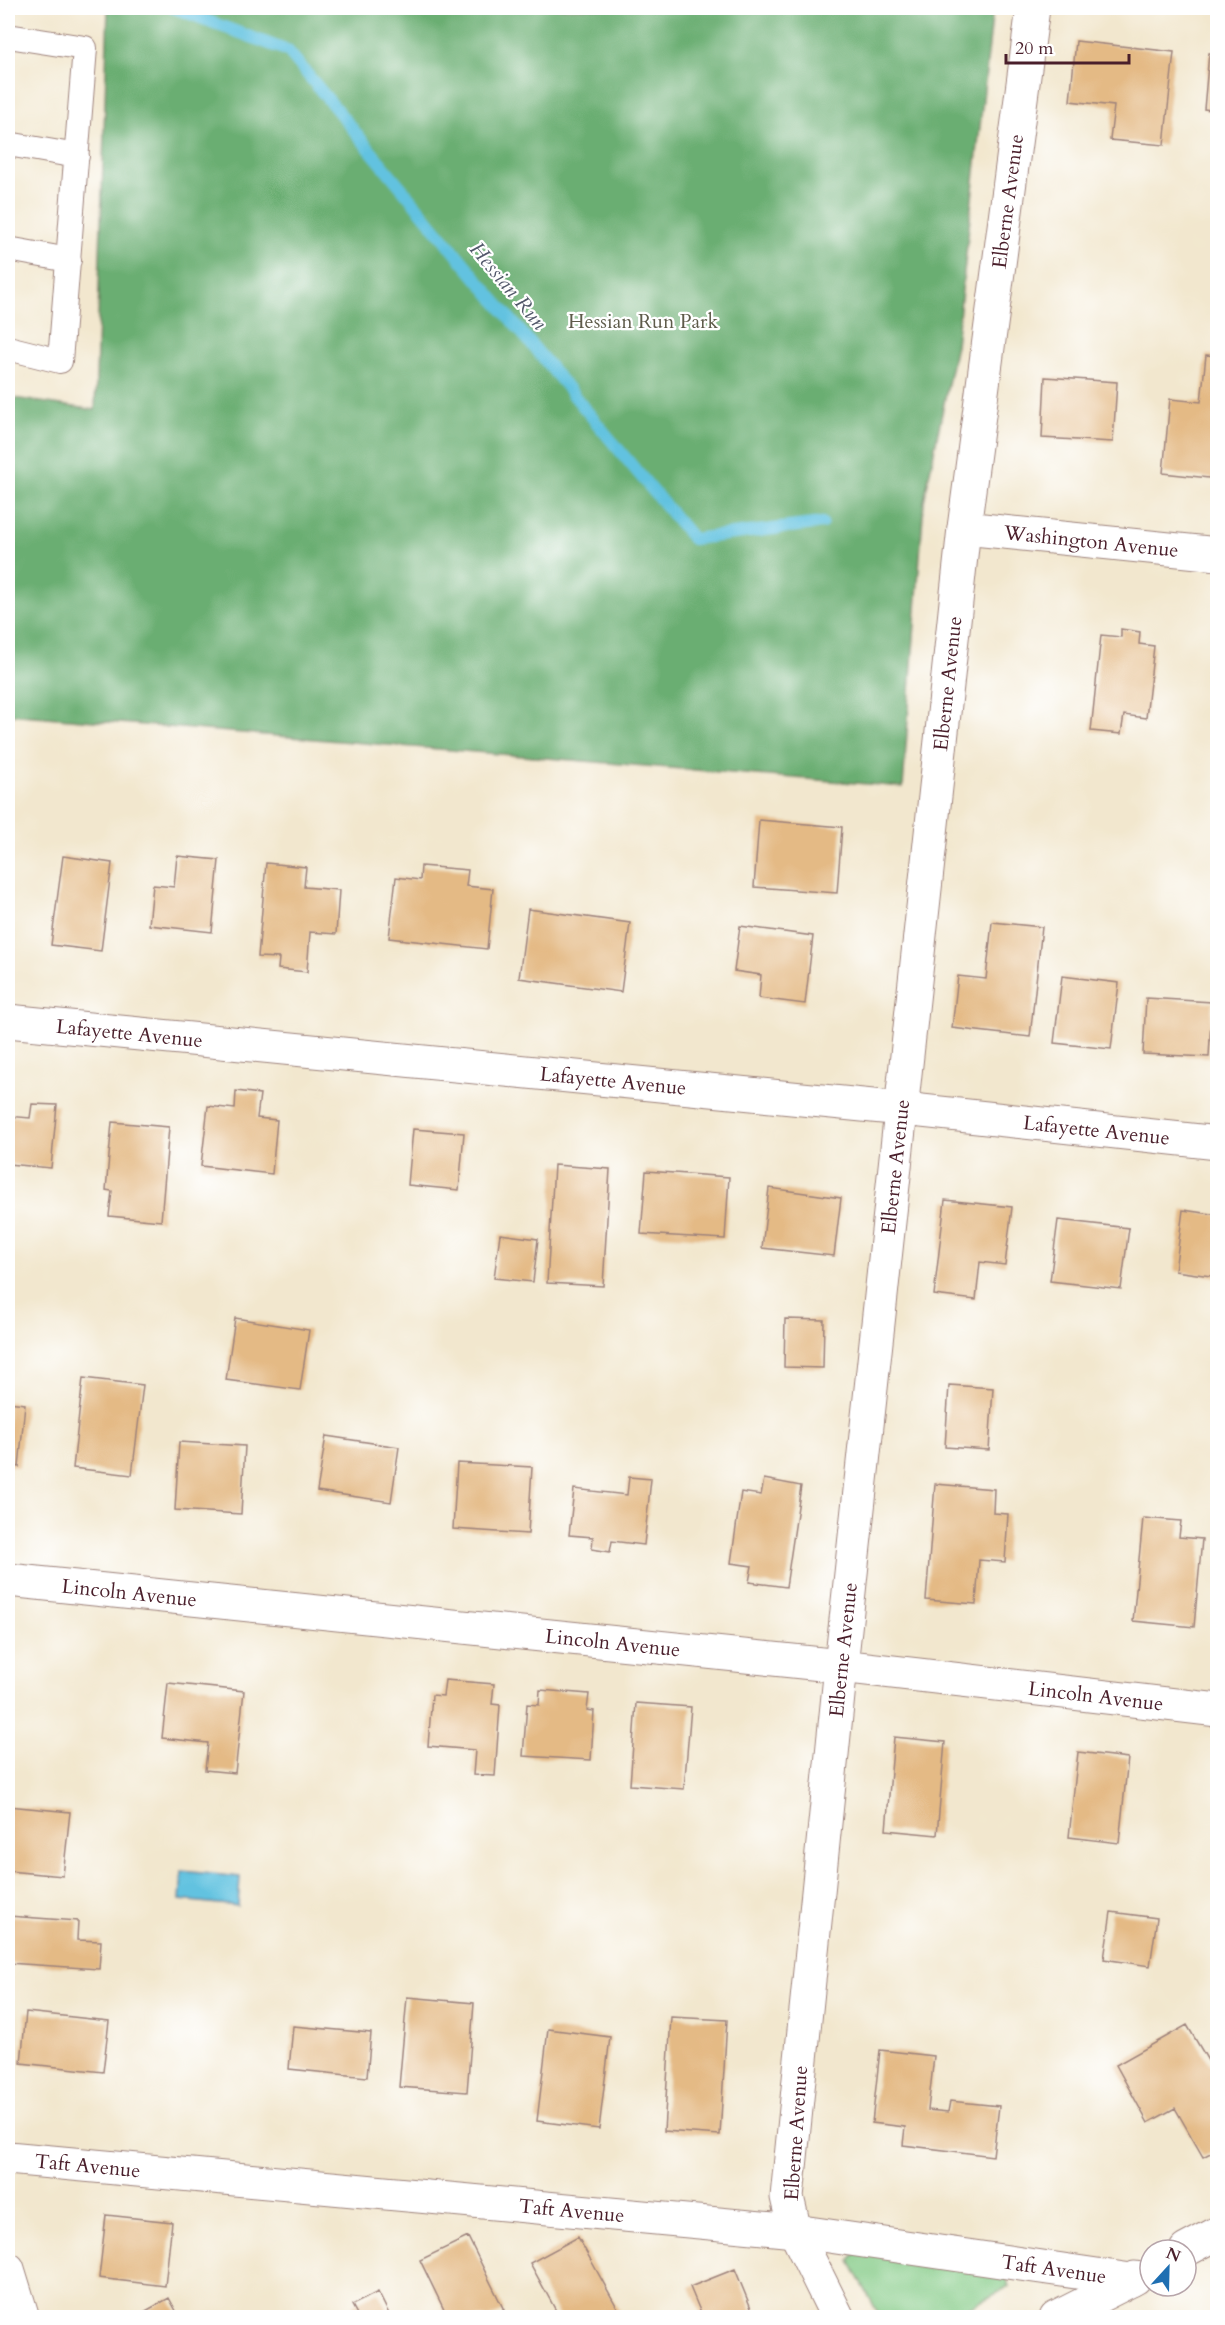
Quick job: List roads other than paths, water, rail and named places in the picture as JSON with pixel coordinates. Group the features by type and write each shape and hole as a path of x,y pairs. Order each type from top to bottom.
{"street":[{"name":"Elberne Avenue","path":"838,2318 795,2231 787,2197 841,1666 964,528 1033,8"},
{"name":"Washington Avenue","path":"964,528 1218,554"},
{"name":"Lafayette Avenue","path":"8,1021 903,1109 1218,1143"},
{"name":"Lincoln Avenue","path":"8,1580 841,1666 1218,1710"},
{"name":"Taft Avenue","path":"8,2158 795,2231 1138,2275"},
{"path":"1198,2244 1218,2233"},
{"path":"8,2269 23,2318"},
{"path":"1056,2318 1138,2277"}],"lane":[{"path":"8,36 86,48 60,361 8,348"},
{"path":"8,144 77,156"},
{"path":"8,249 69,260"}],"water":[{"path":"182,1871 240,1877 238,1906 180,1900"}],"waterway":[{"name":"Hessian Run","path":"174,8 288,51 693,539 822,523"}],"park label":[{"name":"Hessian Run Park","path":"643,321"}]}
